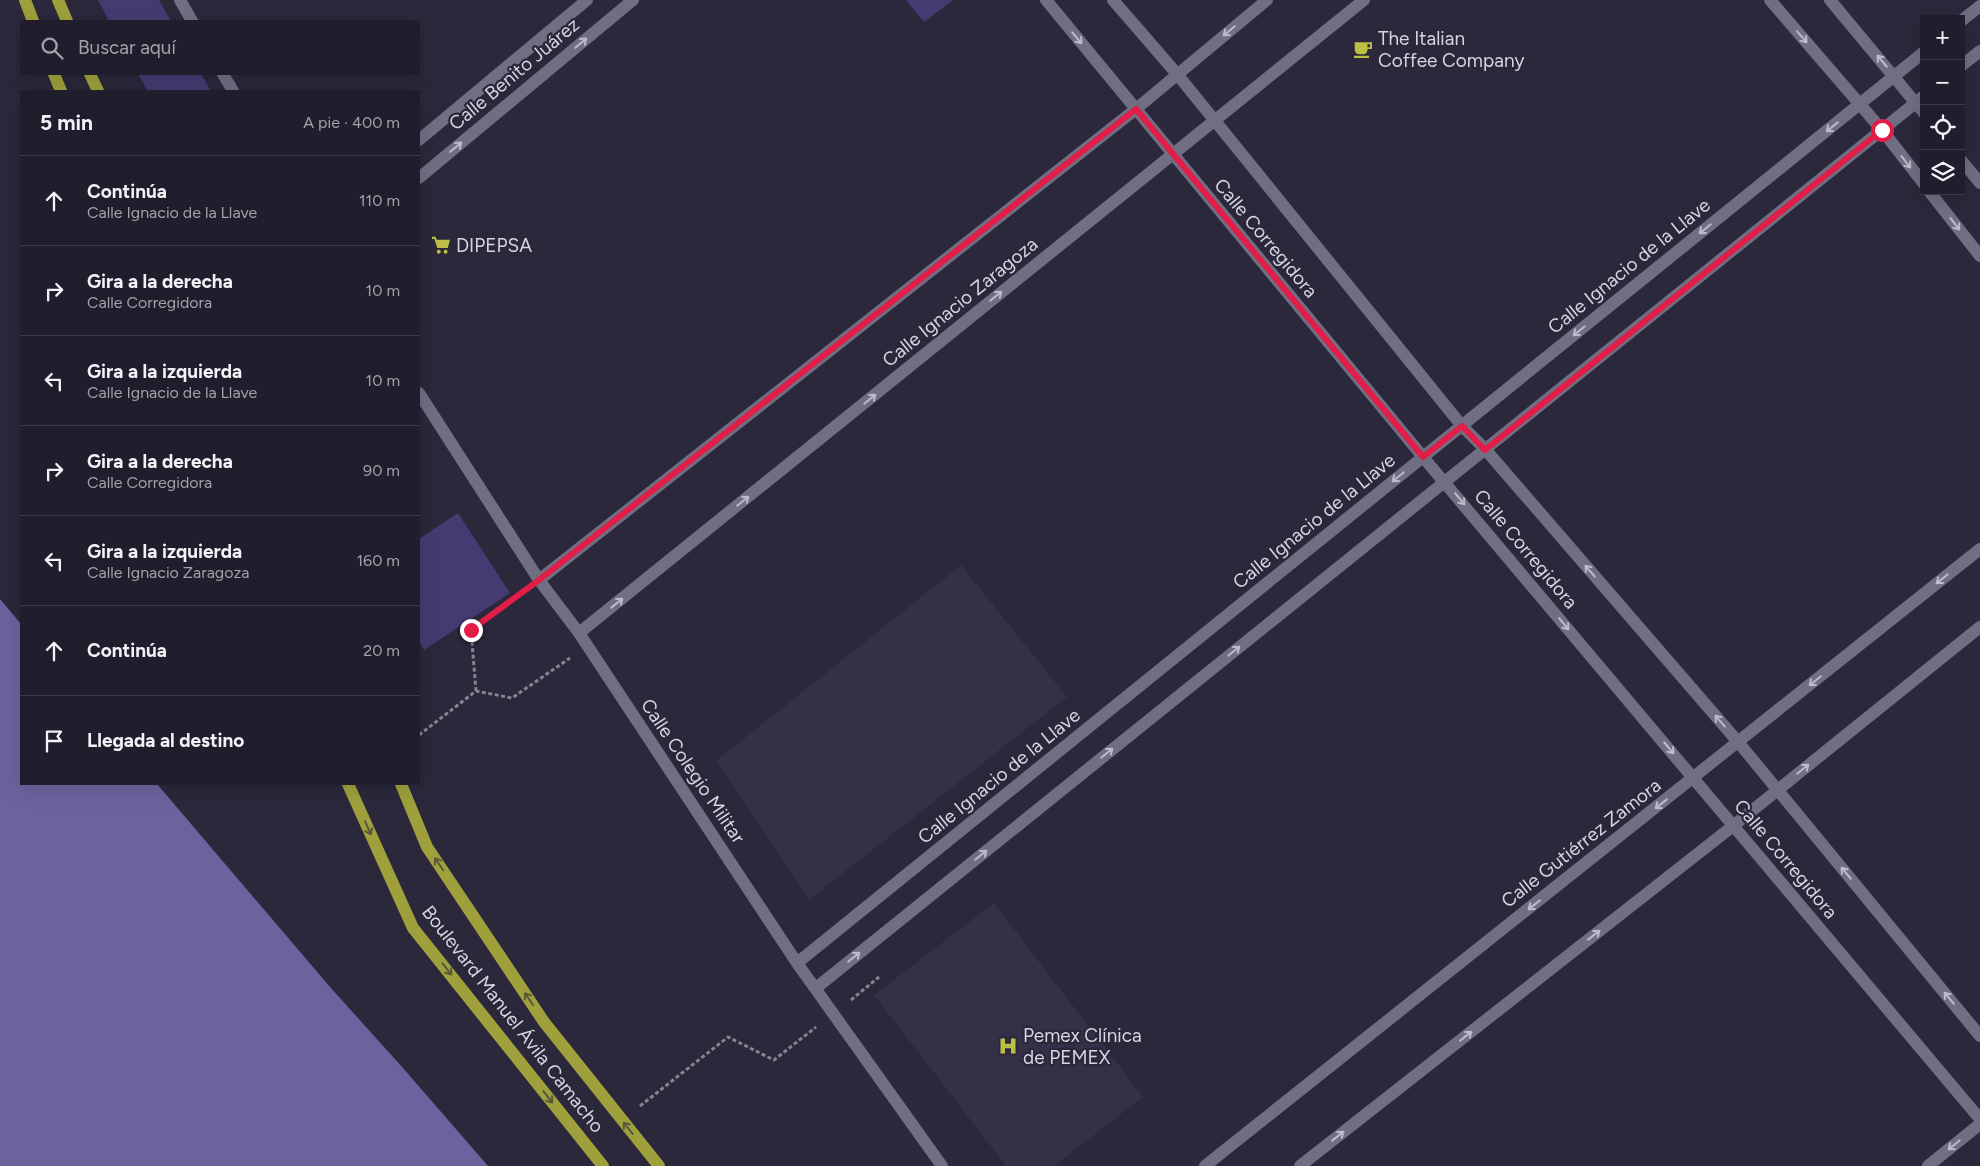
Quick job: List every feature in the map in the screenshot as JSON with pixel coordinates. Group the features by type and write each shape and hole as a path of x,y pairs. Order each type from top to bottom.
{"main road":[{"path":"25,0 33,20"},
{"path":"58,0 67,20"},
{"path":"54,75 61,90"},
{"path":"90,75 98,90"},
{"name":"Boulevard Manuel Ávila Camacho","path":"348,785 414,928 603,1166"},
{"name":"Boulevard Manuel Ávila Camacho","path":"401,785 427,847 544,1022 659,1166"}],"street":[{"path":"180,0 191,20"},
{"name":"Calle Benito Juárez","path":"420,139 587,0"},
{"name":"Calle Benito Juárez","path":"420,177 633,0"},
{"name":"Calle Corregidora","path":"1046,0 1423,457 1980,1118"},
{"name":"Calle Corregidora","path":"1112,0 1177,74 1462,426 1485,450 1739,743 1980,1036"},
{"path":"539,580 1136,109 1267,0"},
{"name":"Calle Ignacio Zaragoza","path":"579,633 1364,0"},
{"path":"1770,0 1882,130 1920,179"},
{"path":"1830,0 1920,103"},
{"path":"1965,18 1980,6"},
{"path":"1965,63 1980,51"},
{"name":"Calle Ignacio de la Llave","path":"798,963 1920,55"},
{"path":"224,75 232,90"},
{"path":"816,988 1882,130 1920,105"},
{"path":"1965,165 1980,183"},
{"path":"1932,195 1980,256"},
{"name":"Calle Colegio Militar","path":"420,395 539,580 579,633 798,963 942,1166"},
{"name":"Calle Gutiérrez Zamora","path":"1205,1166 1739,743 1980,549"},
{"path":"1300,1166 1733,826 1980,627"},
{"path":"1928,1166 1980,1124"}],"path":[{"path":"476,691 471,630 539,580"},
{"path":"420,734 476,691 512,698 587,646"},
{"path":"622,1121 728,1037 774,1060"}],"shaded area":[{"path":"961,565 1067,697 809,900 716,761"},
{"path":"0,599 20,623 20,785 158,785 330,987 488,1166 0,1166"},
{"name":"Pemex Clínica de PEMEX","path":"994,903 1143,1097 1054,1166 1006,1166 874,995"}],"building":[{"path":"98,0 159,0 170,20 108,20"},
{"path":"906,0 953,0 924,22"},
{"path":"139,75 202,75 210,90 147,90"},
{"path":"458,513 510,593 424,650 420,643 420,538"}],"place":[{"name":"The Italian Coffee Company","path":"1363,49"},
{"name":"DIPEPSA","path":"441,245"},
{"name":"Pemex Clínica de PEMEX","path":"1008,1046"}],"route":[{"path":"471,630 539,580 1136,109 1423,457 1462,426 1485,450 1882,130"}]}
